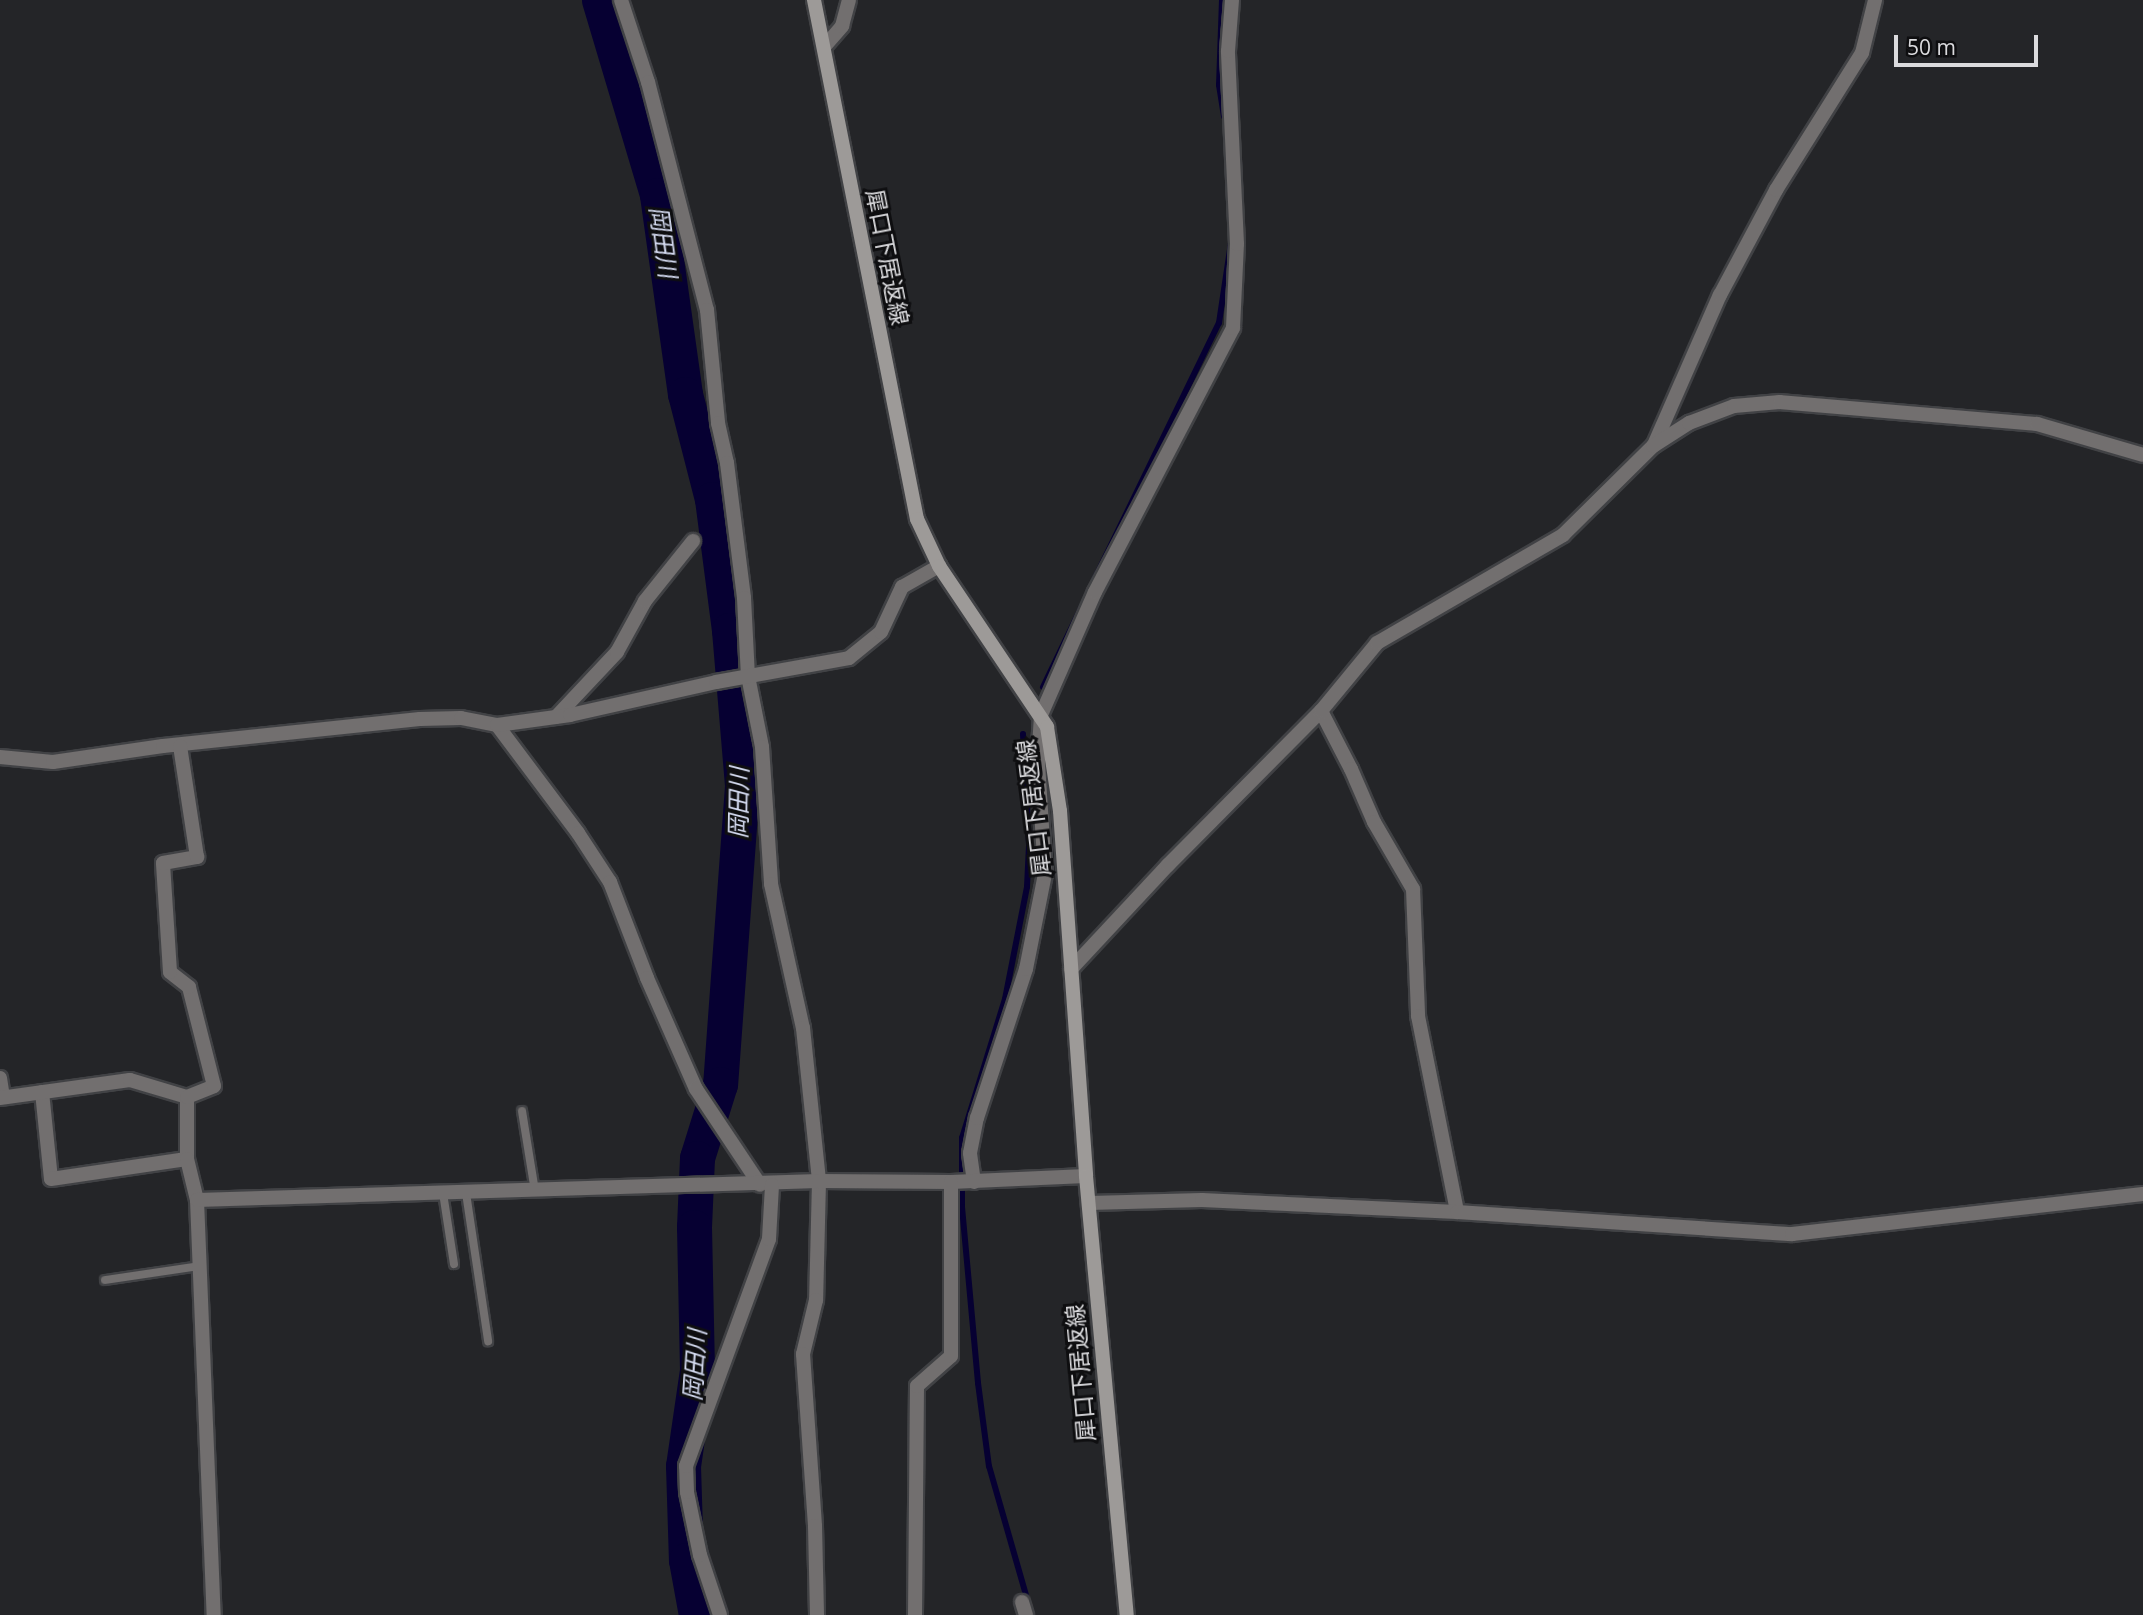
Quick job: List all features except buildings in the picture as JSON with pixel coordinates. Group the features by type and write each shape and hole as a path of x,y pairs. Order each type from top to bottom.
{"main road":[{"name":"犀口下居返線","path":"814,0 917,519 939,566 1048,727 1060,811 1086,1176 1127,1615"}],"street":[{"path":"621,0 648,82 707,310 718,423 727,463 744,598 748,676 762,747 771,884 803,1028 819,1181 816,1300 803,1354 815,1526 817,1615"},
{"path":"824,47 842,26 849,0"},
{"path":"974,1182 970,1153 977,1118 1026,969 1045,874 1038,763 1041,715 1095,592 1233,328 1237,244 1228,51 1232,0"},
{"path":"1653,446 1720,295 1776,190 1862,53 1875,0"},
{"path":"1071,969 1321,711 1377,643 1563,535 1653,446 1689,423 1734,406 1780,402 2037,424 2143,455"},
{"path":"556,717 617,652 645,601 693,541"},
{"path":"0,757 53,762 420,719 461,718 497,725 556,717 716,682 849,658 881,632 902,587 939,566"},
{"path":"1321,711 1374,822 1413,888 1418,1016 1457,1212"},
{"path":"497,725 578,833 610,882 647,978 696,1089 725,1135 766,1185 769,1238 686,1466 687,1492 701,1555 720,1615"},
{"path":"0,1078 2,1098 130,1080 187,1097 214,1086 189,987 170,972 163,863 197,857 180,746"},
{"path":"43,1092 51,1179 187,1160"},
{"path":"187,1097 187,1160 197,1200 214,1615"},
{"path":"197,1200 718,1187 819,1181 974,1182 1086,1176"},
{"path":"915,1615 917,1386 951,1356 951,1182"},
{"path":"1089,1203 1202,1200 1457,1212 1677,1229 1792,1234 2143,1194"}],"lane":[{"path":"522,1111 536,1191"},
{"path":"443,1193 454,1264"},
{"path":"466,1193 488,1341"},
{"path":"105,1280 200,1266"}],"waterway":[{"name":"岡田川","path":"599,0 657,195 685,394 712,499 729,630 742,786 720,1084 697,1158 694,1227 697,1370 683,1466 686,1560 696,1615"},
{"path":"1222,0 1219,85 1224,117"},
{"path":"1094,580 1219,323 1231,243"},
{"path":"1043,687 1082,606"},
{"path":"1023,734 1029,846 1027,887 1005,999 962,1138 962,1207 978,1383 989,1466 1028,1602"}]}
